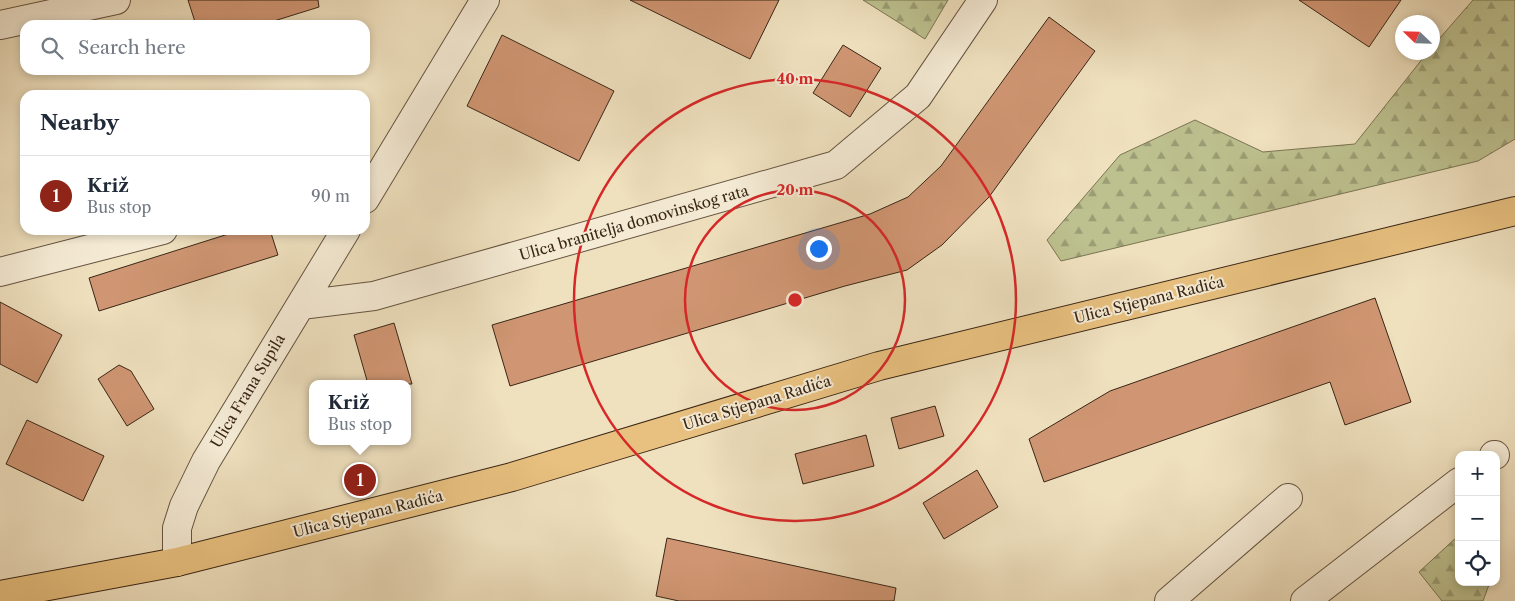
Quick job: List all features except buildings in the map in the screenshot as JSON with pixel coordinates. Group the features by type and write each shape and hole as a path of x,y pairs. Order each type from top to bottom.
{"main road":[{"name":"Ulica Stjepana Radića","path":"0,595 177,562 512,476 879,366 1515,211"}],"street":[{"path":"0,24 116,0"},
{"path":"370,191 485,0"},
{"name":"Ulica branitelja domovinskog rata","path":"301,305 374,296 836,165 918,96 984,0"},
{"path":"0,272 144,235"},
{"name":"Ulica Frana Supila","path":"177,562 178,528 184,506 206,460 343,235"},
{"path":"1305,601 1455,485"},
{"path":"1169,601 1288,498"}],"green space":[{"path":"863,0 948,0 925,39"},
{"path":"1473,0 1515,0 1515,139 1478,161 1061,261 1047,240 1120,155 1195,120 1263,152 1355,144 1421,60 1440,60 1440,38"},
{"path":"1455,539 1455,586 1489,586 1483,601 1442,601 1419,572"}],"place":[{"name":"Križ","path":"360,480"}]}
